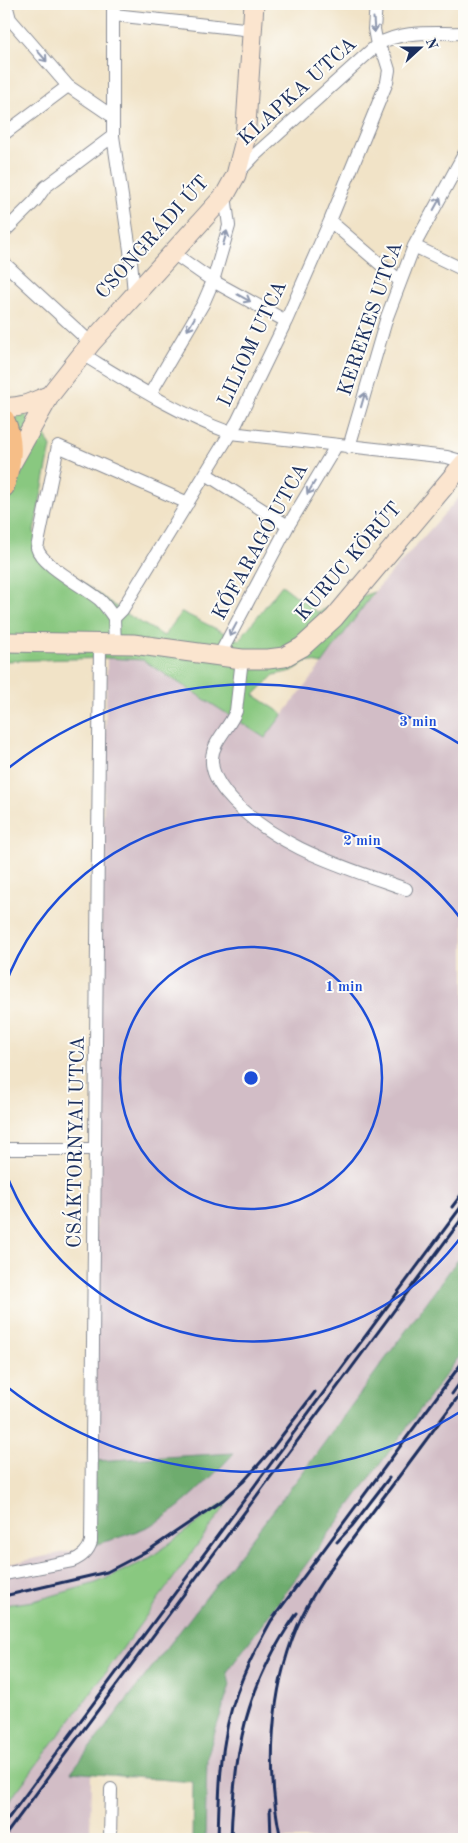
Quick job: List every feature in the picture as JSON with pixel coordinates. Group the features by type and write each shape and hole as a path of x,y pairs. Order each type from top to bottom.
{"main road":[{"path":"4,487 10,466 12,447 11,436 5,426"}],"street":[{"path":"6,4 7,23 68,86 112,116"},
{"name":"CSONGRÁDI ÚT","path":"10,466 50,395 86,348 225,195 236,175 246,140 254,4"},
{"name":"KLAPKA UTCA","path":"236,175 377,45 374,29 376,4"},
{"path":"134,293 130,250 113,136 114,10 253,30"},
{"path":"377,45 399,35 464,33"},
{"name":"LILIOM UTCA","path":"114,618 122,610 231,433 286,320 330,221 387,82 389,70 385,56 377,45"},
{"path":"4,134 68,86"},
{"path":"4,232 36,200 45,187 113,136"},
{"path":"246,140 259,142 273,139"},
{"name":"KEREKES UTCA","path":"343,446 387,316 414,246 464,154"},
{"path":"150,394 203,304 213,281 229,226 225,195"},
{"path":"330,221 400,281"},
{"path":"414,246 464,270"},
{"path":"173,253 213,281 286,320"},
{"path":"4,263 86,348 150,394 202,422 231,433 446,457 464,463"},
{"name":"CSONGRÁDI ÚT","path":"4,407 25,406 50,395"},
{"name":"CSONGRÁDI ÚT","path":"5,426 25,417 50,395"},
{"path":"107,645 114,618 101,601 45,561 37,548 58,446 188,503"},
{"name":"KŐFARAGÓ UTCA","path":"219,656 288,526 343,446"},
{"name":"KURUC KÖRÚT","path":"4,642 133,644 242,659 284,657 310,642 334,618 464,463"},
{"path":"206,474 288,526"},
{"name":"CSÁKTORNYAI UTCA","path":"4,1574 78,1559 86,1552 91,1542 96,1149 107,645"},
{"path":"242,659 236,711 233,719 215,745 212,758 216,778 223,789 250,816 302,849 406,889"},
{"path":"4,1149 96,1149"},
{"path":"110,1839 111,1789"}],"shaded area":[{"path":"464,492 464,1251 303,1472 72,1772 91,1774 90,1839 4,1839 4,1808 84,1702 231,1499 147,1560 96,1583 34,1601 4,1605 4,1565 89,1547 234,1454 94,1461 96,1149 107,658 143,660 265,738 374,592"},
{"path":"464,1350 464,1839 205,1839 207,1757 230,1685 227,1672"}],"green space":[{"path":"4,394 45,435 51,447 34,531 40,553 128,615 164,636 182,612 239,640 282,585 317,612 374,592 322,664 308,661 292,671 274,675 254,695 283,714 265,738 143,660 107,658 4,661"},
{"path":"464,1251 464,1350 227,1672 230,1685 207,1757 205,1839 192,1839 193,1782 71,1772 303,1472"},
{"path":"234,1453 208,1480 170,1514 134,1532 89,1547 94,1461"},
{"path":"232,1497 84,1702 4,1808 4,1605 34,1601 96,1583 147,1560"}],"railway":[{"path":"452,1207 464,1191"},
{"path":"4,1824 464,1203"},
{"path":"4,1837 464,1216"},
{"path":"218,1839 220,1776 228,1723 237,1693 256,1649 271,1621 464,1360"},
{"path":"452,1394 464,1377"},
{"path":"281,1839 273,1787 273,1732 281,1678 297,1627 311,1599 346,1547 464,1389"},
{"path":"4,1596 107,1572 149,1550 223,1500 243,1482 268,1454 315,1392"},
{"path":"337,1542 352,1526 389,1478"},
{"path":"231,1839 235,1777 239,1748 246,1721 265,1667 297,1613"},
{"path":"270,1809 271,1839"}]}
